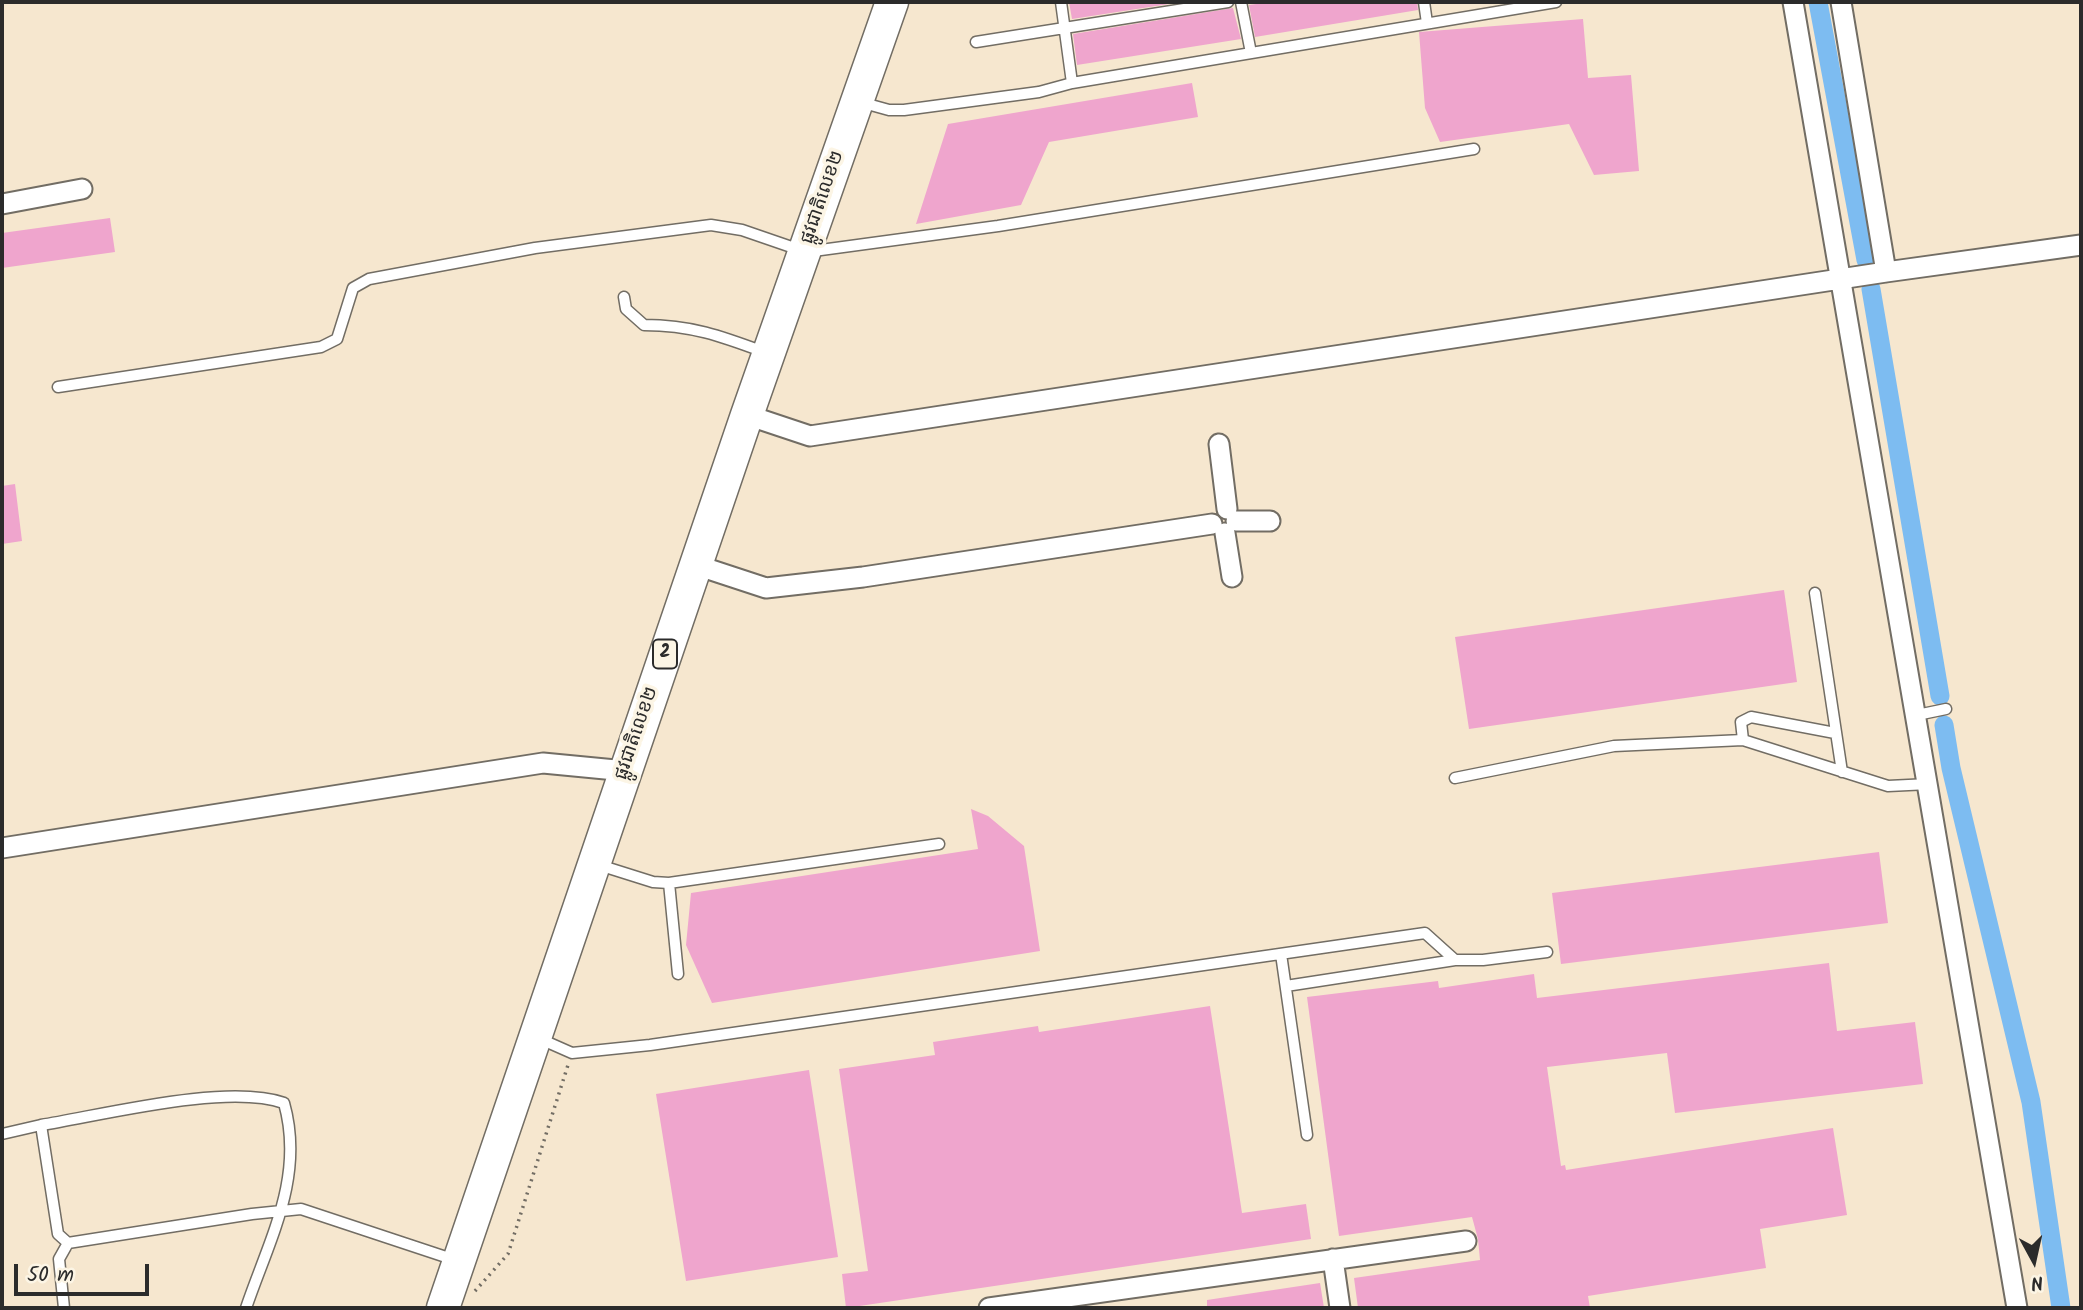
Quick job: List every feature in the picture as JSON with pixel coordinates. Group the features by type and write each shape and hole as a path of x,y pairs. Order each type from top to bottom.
{"highway":[{"name":"ផ្លូវជាតិលេខ២","path":"455,1304 459,1262 747,415 892,2"}],"street":[{"path":"1793,2 2017,1308"},
{"path":"1840,2 1886,272"},
{"path":"2,204 82,190"},
{"path":"747,415 810,436 1886,272 2081,245"},
{"path":"1219,444 1232,577"},
{"path":"696,565 766,588 863,578 1225,522 1269,521"},
{"path":"2,848 542,763 626,771"},
{"path":"989,1308 1466,1241"},
{"path":"1333,1259 1340,1308"}],"lane":[{"path":"1061,2 1072,83"},
{"path":"975,42 1228,2"},
{"path":"1241,2 1251,53"},
{"path":"1424,2 1427,23"},
{"path":"857,101 889,110 904,110 1040,92 1072,83 1556,2"},
{"path":"58,387 321,347 337,339 353,288 369,279 509,253 711,225 742,230 806,252 998,226 1474,149"},
{"path":"624,297 626,309 644,325 677,325 702,329 768,354"},
{"path":"1815,593 1842,772"},
{"path":"1917,715 1946,709"},
{"path":"1743,740 1741,722 1751,717 1835,733"},
{"path":"1455,778 1614,746 1743,740 1888,786 1929,784"},
{"path":"594,863 653,882 669,883 939,844"},
{"path":"669,883 678,974"},
{"path":"536,1037 572,1053 889,1012 1425,933 1455,960"},
{"path":"1286,986 1455,960 1483,960 1547,951"},
{"path":"1281,954 1307,1135"},
{"path":"2,1133 192,1101 270,1098 284,1103 292,1151 282,1211 246,1308"},
{"path":"41,1125 58,1234 68,1243"},
{"path":"68,1243 301,1209 459,1262"},
{"path":"64,1308 59,1259 68,1243"}],"path":[{"path":"455,1304 508,1254 572,1053"}],"building":[{"path":"1069,2 1182,2 1072,19"},
{"path":"1270,2 1417,2 1418,10 1255,37 1249,5"},
{"path":"1233,8 1241,39 1077,65 1073,34"},
{"path":"1583,19 1588,78 1631,75 1639,171 1594,175 1569,124 1440,142 1425,108 1419,32"},
{"path":"1192,83 1198,117 1049,142 1021,205 916,224 948,124"},
{"path":"110,218 115,252 2,268 2,233"},
{"path":"15,484 22,541 2,544 2,486"},
{"path":"1784,590 1797,682 1469,729 1455,637"},
{"path":"971,809 988,816 1024,846 1040,951 712,1003 686,945 691,893 978,849"},
{"path":"1879,852 1888,923 1561,964 1552,893"},
{"path":"1829,963 1837,1031 1915,1022 1923,1084 1675,1113 1667,1053 1547,1067 1561,1166 1565,1165 1566,1170 1833,1128 1847,1215 1760,1229 1766,1268 1588,1296 1590,1308 1358,1308 1354,1278 1480,1260 1478,1239 1472,1217 1339,1236 1307,997 1438,981 1439,988 1534,974 1537,998"},
{"path":"1210,1006 1242,1213 1306,1204 1311,1239 846,1308 842,1274 868,1271 839,1069 935,1055 933,1042 1038,1026 1039,1032"},
{"path":"809,1070 838,1257 686,1281 656,1094"},
{"path":"1320,1283 1324,1308 1207,1308 1207,1300"}],"waterway":[{"path":"1818,2 1866,260"},
{"path":"1871,289 1940,696"},
{"path":"1944,725 1951,768 2031,1102 2061,1308"}]}
